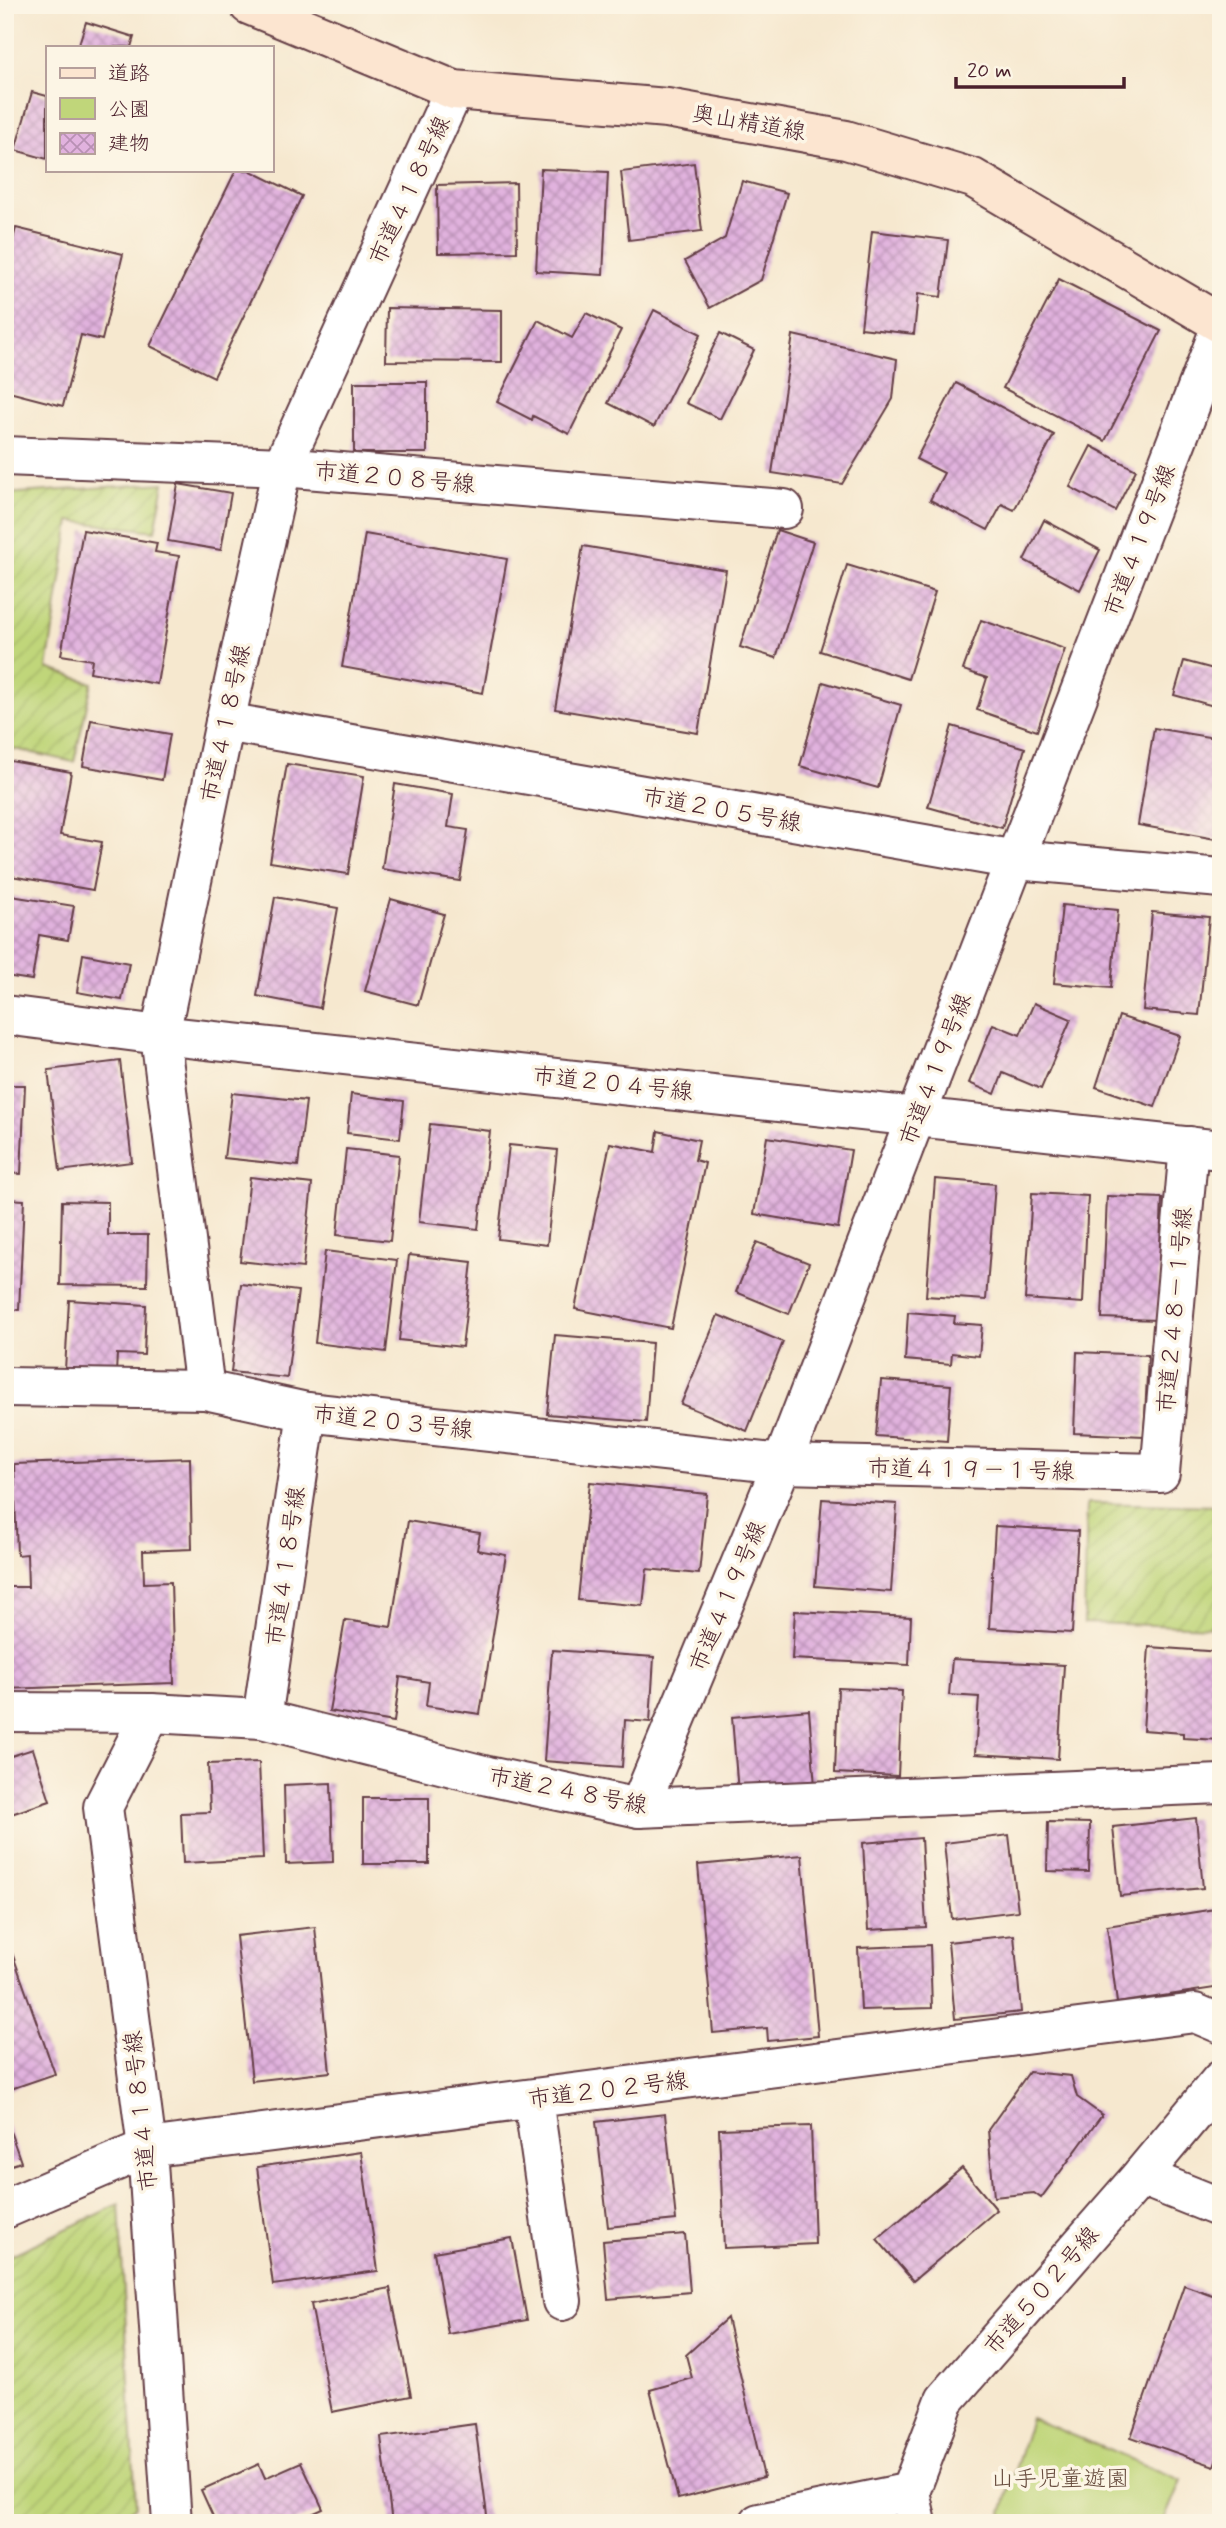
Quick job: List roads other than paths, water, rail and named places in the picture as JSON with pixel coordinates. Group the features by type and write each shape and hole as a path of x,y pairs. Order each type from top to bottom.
{"main road":[{"name":"奥山精道線","path":"249,5 454,90 667,107 846,140 973,178 1221,325"}],"street":[{"name":"市道４１８号線","path":"205,1390 160,1035 225,722 282,467 454,90"},
{"name":"市道４１９号線","path":"639,1808 782,1464 1221,325"},
{"name":"市道２０８号線","path":"5,457 282,467 784,509"},
{"name":"市道２０５号線","path":"225,722 1016,860 1221,878"},
{"name":"市道２０４号線","path":"5,1015 160,1035 1205,1148"},
{"name":"市道２４８－１号線","path":"1160,1474 1205,1148"},
{"name":"市道２０３号線","path":"5,1387 205,1390 307,1412 782,1464"},
{"name":"市道４１８号線","path":"262,1720 307,1412"},
{"name":"市道４１９－１号線","path":"782,1464 1160,1474"},
{"name":"市道２４８号線","path":"5,1712 151,1713 262,1720 488,1776 639,1808 1221,1784"},
{"name":"市道４１８号線","path":"151,1713 103,1807 147,2148 172,2523"},
{"name":"市道２０２号線","path":"5,2209 147,2148 1195,2014 1221,2024"},
{"name":"市道５０２号線","path":"914,2507 945,2400 1141,2176 1221,2080"},
{"path":"533,2099 562,2301"},
{"path":"1141,2176 1221,2208"},
{"path":"759,2523 914,2507"}],"park label":[{"name":"山手児童遊園","path":"1060,2478"}]}
